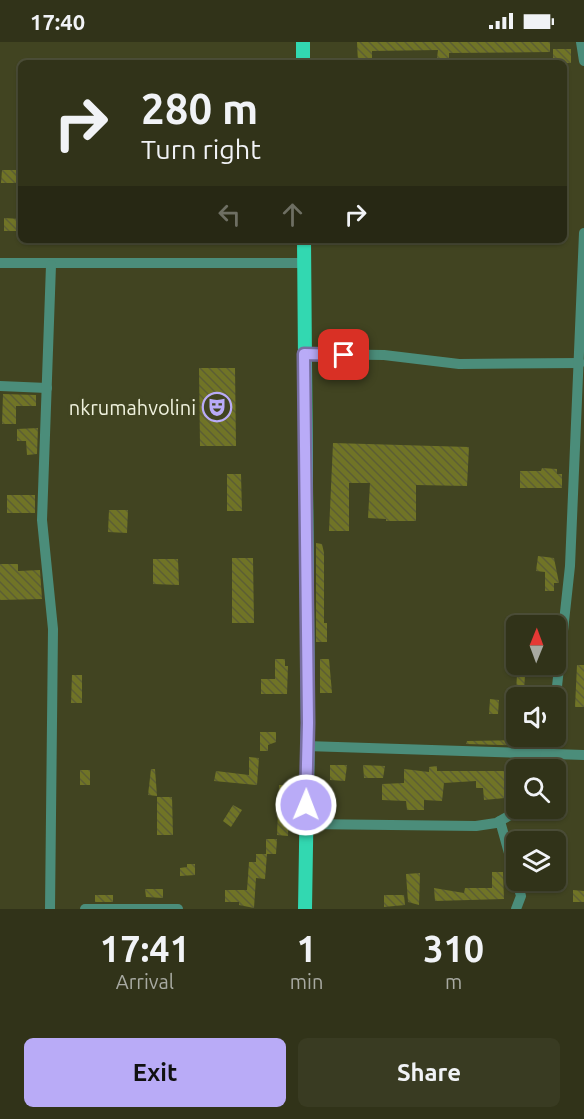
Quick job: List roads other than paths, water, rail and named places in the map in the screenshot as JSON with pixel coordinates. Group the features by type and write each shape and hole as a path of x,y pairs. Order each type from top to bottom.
{"main road":[{"path":"303,42 303,60"},
{"path":"304,243 305,909"}],"street":[{"path":"581,42 584,61"},
{"path":"557,687 570,566 584,233"},
{"path":"0,263 51,265 304,263"},
{"path":"50,909 53,629 42,520 51,265"},
{"path":"304,354 384,355 459,364 580,363"},
{"path":"0,386 47,388"},
{"path":"306,746 584,755"},
{"path":"545,759 547,747"},
{"path":"305,824 476,826 506,818"},
{"path":"500,821 521,896 516,909"},
{"path":"85,909 178,909"}],"place":[{"name":"nkrumahvolini","path":"217,407"}]}
